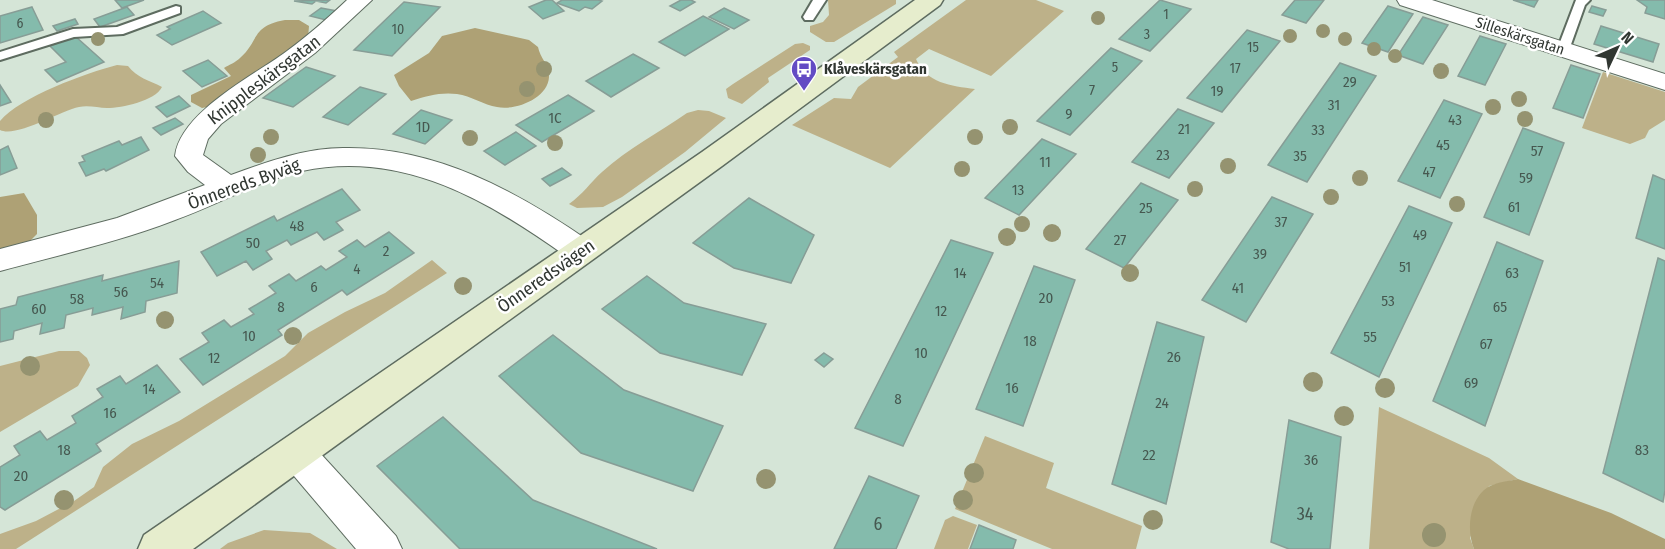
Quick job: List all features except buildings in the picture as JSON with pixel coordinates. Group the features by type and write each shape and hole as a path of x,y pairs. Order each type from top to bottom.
{"street":[{"name":"Knippleskärsgatan","path":"230,186 199,169 189,156 189,148 195,136 236,100 322,37 361,0"},
{"name":"Önneredsvägen","path":"159,549 932,0"},
{"name":"Silleskärsgatan","path":"1408,0 1665,82"},
{"name":"Önnereds Byväg","path":"0,260 145,220 230,186 304,162 332,157 384,157 421,165 519,208 581,251"},
{"path":"296,452 382,549"}],"lane":[{"path":"809,17 815,4 820,0"},
{"path":"1563,50 1580,3 1584,0"},
{"path":"0,56 74,33 119,31 176,10"}],"shaded area":[{"path":"828,0 896,0 896,4 834,42 826,42 810,32 810,26 823,22 829,15"},
{"path":"966,0 1036,0 1064,11 991,76 929,49 916,59 926,73 940,82 975,89 890,168 792,125 834,98 851,99 858,87 898,57 894,52"},
{"path":"285,20 299,20 309,26 308,38 218,105 202,108 191,102 191,95 231,76 224,68 240,58 261,30"},
{"path":"475,28 529,40 538,47 549,73 543,91 522,105 505,108 451,94 434,95 411,101 399,86 394,75 429,53 442,36"},
{"path":"803,43 810,46 810,50 768,78 769,82 742,104 728,98 726,89 795,44"},
{"path":"117,65 128,66 139,76 162,87 153,96 129,105 107,108 79,107 27,127 0,130 0,121 22,103 72,80"},
{"path":"1603,72 1665,92 1665,120 1649,130 1645,138 1630,144 1582,128"},
{"path":"698,110 709,111 726,118 685,152 622,197 603,207 577,208 569,204 622,156 687,113"},
{"path":"24,193 37,215 37,234 27,244 0,252 0,197"},
{"path":"432,260 447,273 16,549 0,549 0,534 36,521 74,501 94,487 103,467 132,444 179,421 285,356 308,333 385,293"},
{"path":"59,351 79,351 87,358 90,365 78,386 0,432 0,366"},
{"path":"1379,407 1489,458 1518,479 1489,486 1470,538 1474,549 1369,549"},
{"path":"985,436 1054,463 1046,488 1142,526 1136,549 1052,549 955,509"},
{"path":"1518,479 1611,513 1665,539 1665,549 1474,549 1470,524 1471,514 1478,498 1490,486"},
{"path":"953,516 977,525 968,549 934,549 945,520"},
{"path":"264,530 310,533 337,549 220,549 228,543"}],"place":[{"name":"Klåveskärsgatan","path":"804,92"}]}
